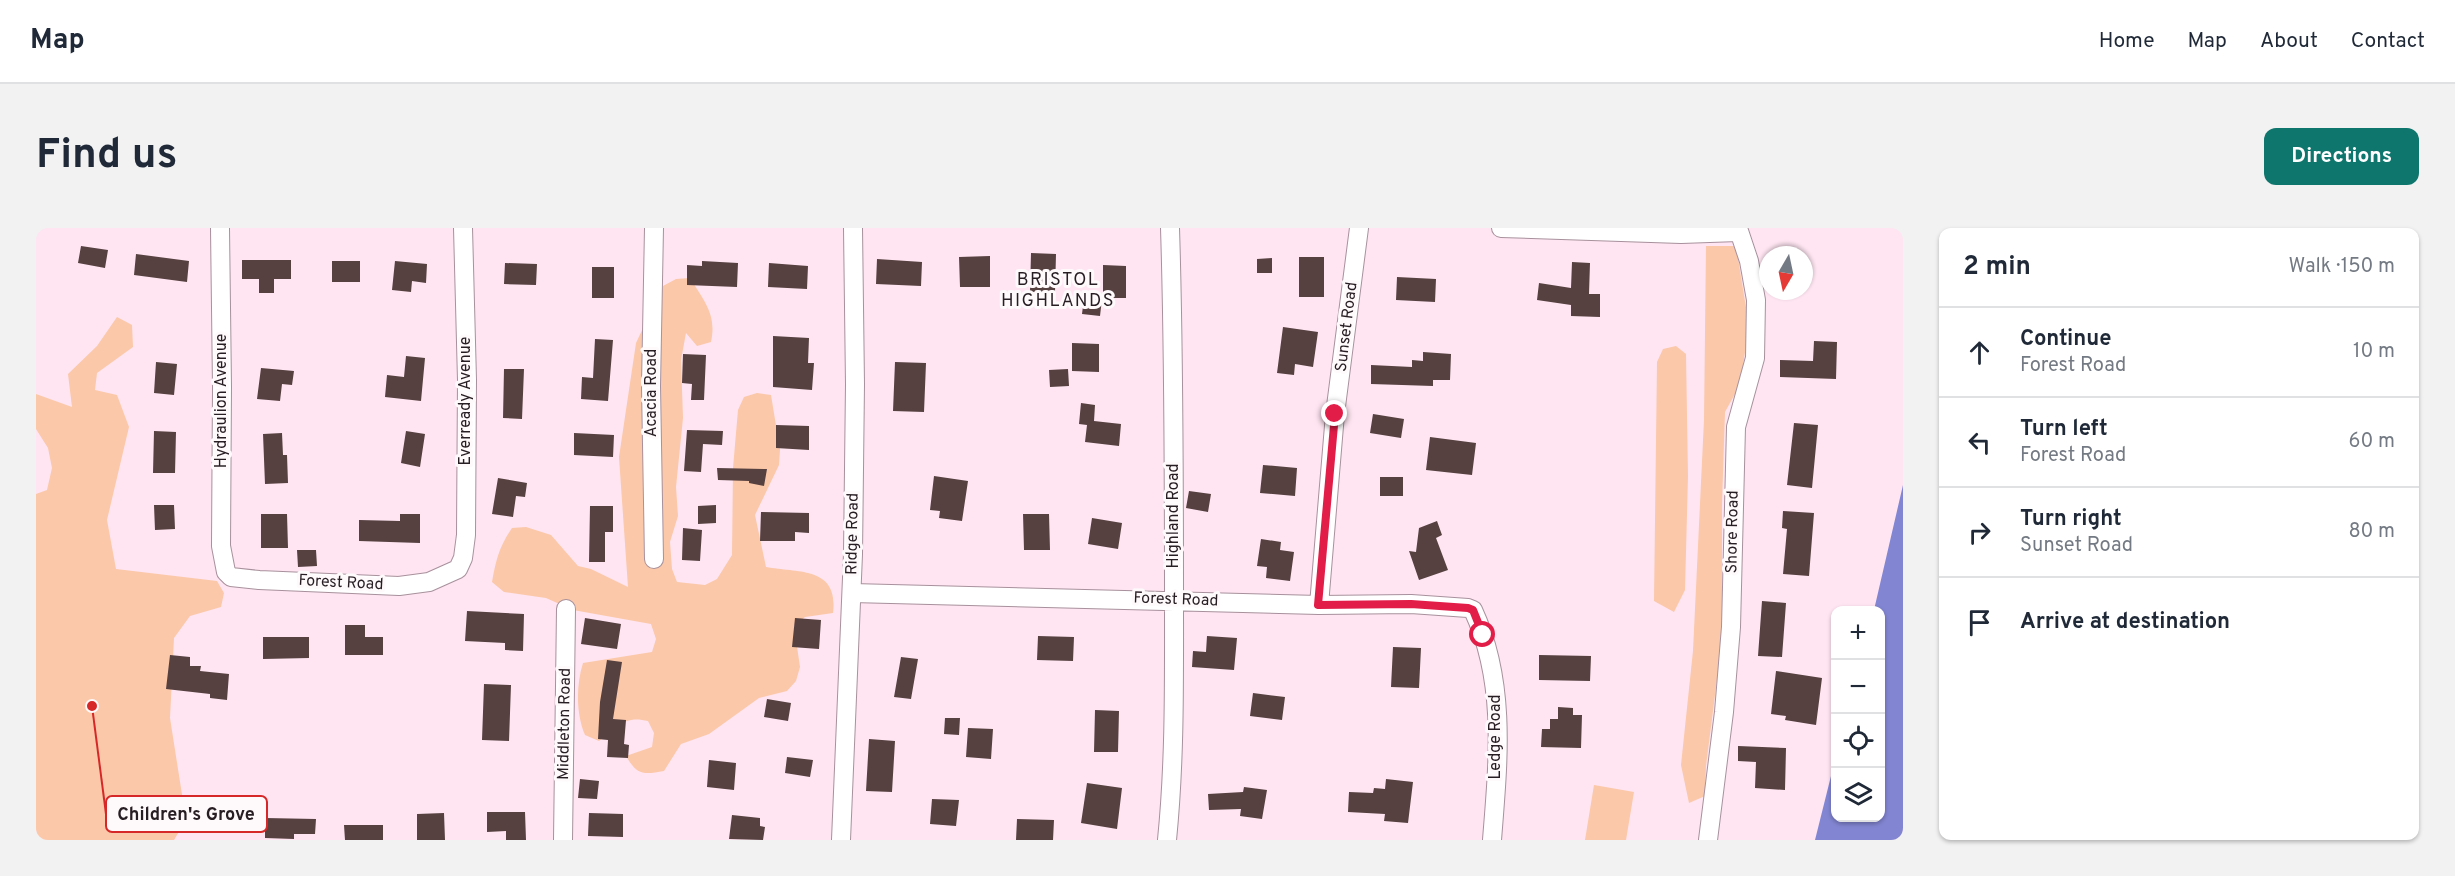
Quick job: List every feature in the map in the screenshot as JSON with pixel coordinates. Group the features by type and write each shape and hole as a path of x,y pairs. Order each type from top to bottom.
{"street":[{"name":"Hydraulion Avenue","path":"220,228 221,546 226,572"},
{"name":"Everready Avenue","path":"455,571 463,558 466,535 467,380 463,228"},
{"name":"Acacia Road","path":"654,228 651,386 654,559"},
{"name":"Ridge Road","path":"841,840 852,593 855,384 853,228"},
{"name":"Highland Road","path":"1167,840 1171,794 1175,407 1170,228"},
{"name":"Sunset Road","path":"1318,605 1335,414 1359,228"},
{"path":"1501,228 1681,234 1738,230"},
{"name":"Shore Road","path":"1708,840 1724,712 1731,627 1736,427 1755,358 1756,300 1749,261 1738,230"},
{"name":"Forest Road","path":"226,572 231,577 259,580 399,586 429,582 455,571"},
{"name":"Forest Road","path":"852,593 1318,605 1411,604 1473,610 1483,635"},
{"name":"Middleton Road","path":"563,840 566,609"},
{"name":"Ledge Road","path":"1483,635 1491,660 1496,691 1497,751 1491,840"}],"shaded area":[{"path":"1706,246 1736,246 1749,326 1740,385 1725,412 1722,640 1706,766 1705,796 1689,803 1681,765 1693,651 1704,420"},
{"path":"690,278 708,308 712,332 711,342 697,346 686,333 681,360 683,418 676,487 678,516 670,542 672,569 677,582 705,585 717,579 732,555 733,468 738,410 744,397 757,393 771,395 780,450 779,465 755,515 766,567 804,572 823,580 830,587 833,613 805,617 794,626 800,667 796,681 787,691 759,698 709,734 681,744 664,771 646,773 637,770 626,756 652,747 654,733 648,721 627,721 599,741 585,735 580,718 578,690 583,663 652,652 656,639 651,624 573,610 546,598 504,592 492,582 499,554 512,528 526,527 551,535 578,566 591,569 628,587 619,457 636,343 663,286 676,279"},
{"path":"117,317 132,325 133,347 97,373 95,390 117,395 129,427 107,520 116,569 217,581 224,593 221,607 190,616 174,638 170,718 186,820 174,840 36,840 36,494 47,490 52,468 48,448 36,429 36,394 72,407 68,374 97,346"},
{"path":"1676,346 1686,354 1688,476 1685,590 1674,612 1654,601 1657,362 1663,349"},
{"path":"1594,785 1634,792 1626,840 1585,840"}],"water":[{"path":"1903,485 1903,840 1815,840 1831,776 1831,822 1885,822 1885,606 1875,606"}],"building":[{"path":"81,246 108,250 105,268 78,263"},
{"path":"1031,253 1056,254 1055,292 1030,292"},
{"path":"136,254 189,261 187,282 134,275"},
{"path":"990,256 990,287 960,287 959,257"},
{"path":"1299,257 1324,257 1324,297 1299,297"},
{"path":"1272,258 1272,273 1257,273 1257,259"},
{"path":"877,259 922,262 921,286 876,284"},
{"path":"242,260 291,260 291,279 274,279 274,293 259,293 259,279 242,279"},
{"path":"332,261 360,261 360,282 332,282"},
{"path":"395,261 427,264 426,283 412,281 411,292 392,290"},
{"path":"702,261 738,263 737,287 687,285 687,265 702,266"},
{"path":"1572,262 1590,263 1589,294 1600,294 1600,317 1571,316 1571,305 1537,300 1539,283 1571,288"},
{"path":"505,263 537,264 536,285 504,284"},
{"path":"769,263 808,266 807,289 768,287"},
{"path":"1103,265 1126,266 1126,298 1103,298"},
{"path":"592,267 614,267 614,298 592,298"},
{"path":"1397,277 1436,279 1435,302 1396,300"},
{"path":"1084,298 1102,299 1100,316 1082,314"},
{"path":"1283,327 1318,332 1313,367 1295,364 1294,375 1277,373"},
{"path":"773,336 809,338 808,363 814,363 812,390 773,387"},
{"path":"595,339 613,340 608,401 581,399 582,377 593,378"},
{"path":"1814,341 1837,342 1836,379 1780,377 1780,360 1813,361"},
{"path":"1072,343 1099,344 1099,372 1072,371"},
{"path":"1423,352 1451,354 1450,380 1433,380 1433,386 1371,384 1371,365 1412,367 1412,360 1423,361"},
{"path":"683,354 706,355 704,400 691,400 692,384 682,383"},
{"path":"406,356 425,358 421,401 385,397 387,375 404,377"},
{"path":"156,362 177,364 174,395 154,393"},
{"path":"895,362 926,363 924,412 893,411"},
{"path":"261,368 294,371 292,385 282,384 280,401 257,399"},
{"path":"504,369 524,369 522,419 503,418"},
{"path":"1068,369 1069,386 1050,387 1049,370"},
{"path":"1081,403 1095,405 1094,421 1121,424 1119,446 1085,442 1087,425 1079,424"},
{"path":"1373,414 1404,419 1401,438 1370,433"},
{"path":"1794,423 1818,425 1812,488 1787,485"},
{"path":"776,425 809,426 809,450 776,448"},
{"path":"687,430 723,431 722,445 703,444 701,472 684,471"},
{"path":"154,431 176,432 175,473 153,473"},
{"path":"406,431 425,434 420,467 401,463"},
{"path":"282,433 283,455 287,455 288,483 265,484 263,434"},
{"path":"574,433 614,435 613,457 574,455"},
{"path":"1430,437 1476,443 1472,475 1426,470"},
{"path":"1263,465 1297,468 1295,496 1260,493"},
{"path":"717,468 767,469 764,486 749,483 749,481 718,480"},
{"path":"934,476 968,481 962,521 939,518 940,511 930,510"},
{"path":"1380,477 1403,477 1403,496 1380,496"},
{"path":"498,478 527,483 525,497 516,496 513,517 492,514"},
{"path":"1189,491 1211,494 1208,512 1186,508"},
{"path":"154,505 174,505 175,529 155,530"},
{"path":"716,505 716,523 698,524 698,506"},
{"path":"590,506 613,506 613,532 605,532 605,562 589,562"},
{"path":"1783,511 1814,513 1809,576 1783,574 1787,529 1782,528"},
{"path":"761,512 809,513 809,533 795,532 795,541 760,541"},
{"path":"261,514 287,514 288,548 261,548"},
{"path":"400,514 420,514 420,543 359,541 359,520 400,521"},
{"path":"1023,514 1049,514 1050,550 1024,550"},
{"path":"1092,518 1122,523 1118,549 1088,544"},
{"path":"1437,521 1442,535 1436,538 1448,570 1419,580 1409,551 1416,552 1419,528"},
{"path":"683,528 702,530 700,561 682,560"},
{"path":"1261,539 1281,542 1280,550 1294,552 1290,581 1266,578 1267,567 1257,566"},
{"path":"297,550 316,550 317,566 298,567"},
{"path":"1762,601 1786,603 1782,657 1758,656"},
{"path":"467,611 524,614 523,651 505,650 505,643 465,641"},
{"path":"585,618 621,624 617,649 581,644"},
{"path":"795,618 821,620 819,649 792,647"},
{"path":"345,625 365,625 365,637 383,637 383,655 345,655"},
{"path":"1038,636 1074,637 1073,661 1037,660"},
{"path":"1207,636 1237,638 1234,670 1192,667 1193,651 1206,652"},
{"path":"263,637 309,637 309,658 263,659"},
{"path":"1393,647 1421,648 1419,688 1391,687"},
{"path":"170,655 190,657 190,666 201,666 200,671 229,674 227,700 210,698 210,694 166,689"},
{"path":"1539,655 1591,656 1590,681 1539,680"},
{"path":"901,657 918,659 911,699 894,697"},
{"path":"607,660 622,662 613,719 626,720 624,744 629,745 628,758 607,757 608,740 598,739 600,702"},
{"path":"1776,671 1822,678 1816,725 1785,720 1786,716 1771,714"},
{"path":"484,684 511,685 509,741 482,740"},
{"path":"1253,693 1285,697 1282,720 1250,716"},
{"path":"767,699 791,703 788,721 764,717"},
{"path":"1558,707 1573,708 1573,715 1582,715 1581,748 1541,747 1542,729 1550,729 1550,719 1558,719"},
{"path":"1095,710 1119,711 1118,752 1094,752"},
{"path":"945,718 960,718 959,735 944,734"},
{"path":"968,728 993,729 991,759 966,757"},
{"path":"869,739 895,741 892,792 866,791"},
{"path":"1738,746 1786,748 1785,790 1755,788 1756,762 1738,761"},
{"path":"787,757 813,760 810,777 785,773"},
{"path":"709,760 736,763 734,790 707,787"},
{"path":"580,779 599,781 597,799 578,798"},
{"path":"1386,779 1413,782 1408,823 1384,821 1385,814 1348,812 1349,792 1373,793 1374,788 1385,789"},
{"path":"1087,783 1122,788 1117,829 1081,823"},
{"path":"1244,787 1267,790 1262,819 1240,816 1241,809 1209,810 1208,794 1243,792"},
{"path":"932,799 959,800 956,826 930,824"},
{"path":"177,801 223,804 221,833 175,830"},
{"path":"487,812 525,812 526,840 506,840 506,831 487,832"},
{"path":"444,813 445,840 417,840 417,814"},
{"path":"589,813 623,814 623,837 588,836"},
{"path":"732,815 760,818 760,826 765,827 763,840 729,839"},
{"path":"265,818 316,819 315,834 294,834 294,839 265,838"},
{"path":"1017,819 1054,820 1053,840 1016,840"},
{"path":"344,825 383,825 383,840 345,840"}],"place":[{"name":"Children's Grove","path":"92,706"}],"district":[{"name":"BRISTOL HIGHLANDS","path":"1058,290"}],"route":[{"path":"1335,414 1318,605 1411,604 1468,608 1473,610 1483,635"}]}
